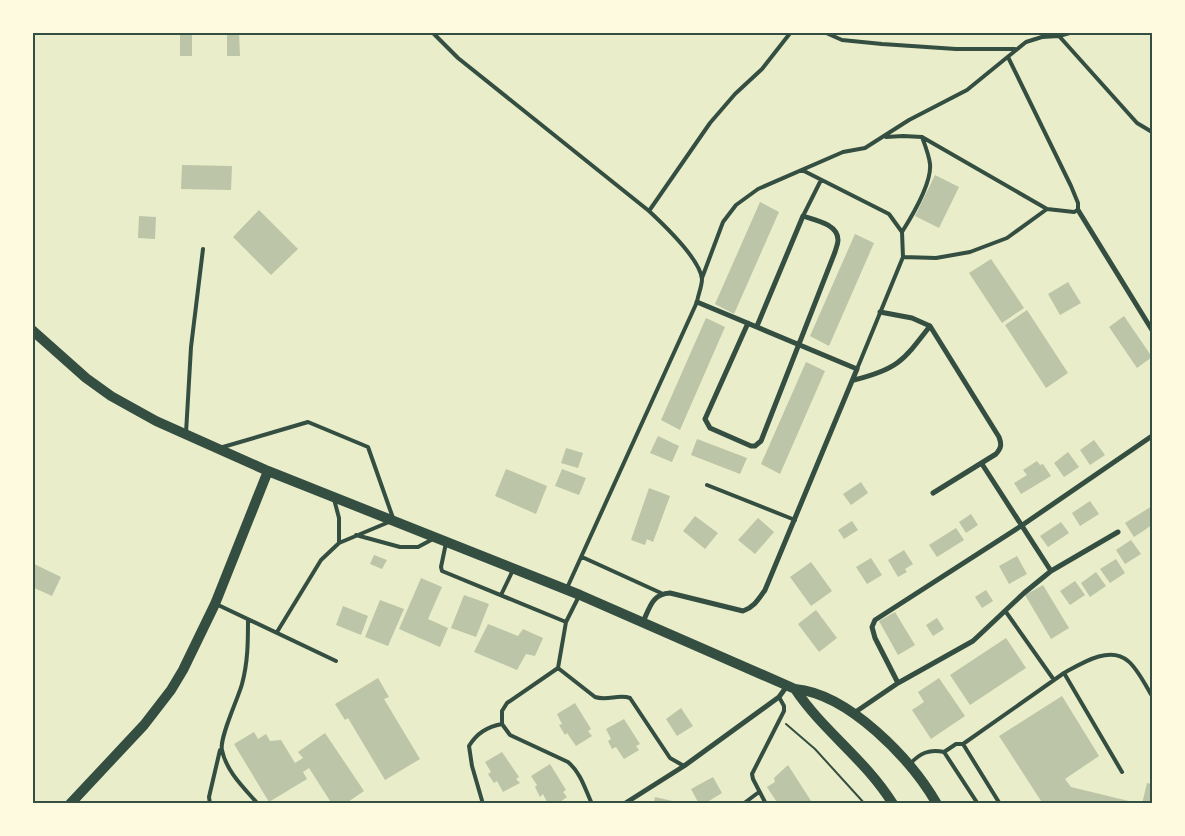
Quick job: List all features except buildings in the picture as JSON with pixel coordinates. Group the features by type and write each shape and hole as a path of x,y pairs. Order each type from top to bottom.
{"main road":[{"path":"32,330 63,358 111,396 134,410 186,435 268,471 580,595 791,687 809,690 853,714 896,749 910,764 937,804"},
{"path":"70,804 144,724 171,690 193,652 215,604 268,471"},
{"path":"791,687 862,762 893,804"}],"street":[{"path":"1078,210 1152,330"},
{"path":"748,323 705,419 710,428 755,446 761,442 835,252 838,240 836,232 830,226 803,216 758,326"},
{"path":"643,622 654,600 662,593 670,593 743,611 751,608 765,590 857,369 697,302"},
{"path":"880,312 912,318 930,326 1002,443 1001,448 996,454 932,493"},
{"path":"854,380 878,374 892,367 908,355 930,326"},
{"path":"898,683 875,638 872,627 875,620 1021,526 1152,436"},
{"path":"982,464 1050,571"},
{"path":"853,714 898,683 973,641 1050,571 1118,532"},
{"path":"624,804 684,766 791,687"}],"lane":[{"path":"432,32 458,58 649,211 677,238 696,265 702,278"},
{"path":"649,211 710,123 735,94 762,69 791,32"},
{"path":"824,32 842,40 882,44 956,49 1016,49"},
{"path":"566,590 697,302 702,278 722,222 736,205 758,189 843,152 865,148 909,120 968,90 1026,42 1042,37 1059,36 1073,32"},
{"path":"1059,36 1136,124 1152,132"},
{"path":"883,137 922,137 1047,209 1074,212 1078,210 1078,203 1071,186 1008,57"},
{"path":"902,232 915,211 926,185 930,164 922,137"},
{"path":"802,170 889,214 902,232 903,257 857,369"},
{"path":"803,216 821,180"},
{"path":"903,257 936,258 970,252 1008,238 1047,209"},
{"path":"186,435 191,346 203,248"},
{"path":"218,449 308,422 368,447 394,520 339,543 321,560 277,632"},
{"path":"706,485 795,520"},
{"path":"334,497 339,518 339,543"},
{"path":"356,535 400,548 418,547 436,538"},
{"path":"446,542 441,567 442,572 566,622"},
{"path":"582,557 662,593"},
{"path":"501,595 514,569"},
{"path":"580,595 566,622 558,668 507,703 502,711 502,724 510,735 568,762 578,773 592,804"},
{"path":"215,604 336,661"},
{"path":"1006,612 1054,680"},
{"path":"210,804 209,798 223,735 231,718 242,684 248,655 248,619"},
{"path":"910,764 927,751 944,752 956,744 963,744 1064,673 1082,663 1107,654 1118,654 1129,661 1152,696"},
{"path":"558,668 595,697 602,699 624,696 630,698 670,758 684,766"},
{"path":"1064,673 1122,772"},
{"path":"766,804 752,774 780,720 784,706 779,696"},
{"path":"482,804 468,746 474,737 490,726 502,724"},
{"path":"963,744 1000,804"},
{"path":"221,748 226,764 258,804"},
{"path":"944,752 978,804"},
{"path":"743,804 759,792"}],"path":[{"path":"780,720 815,748 866,804"}]}
